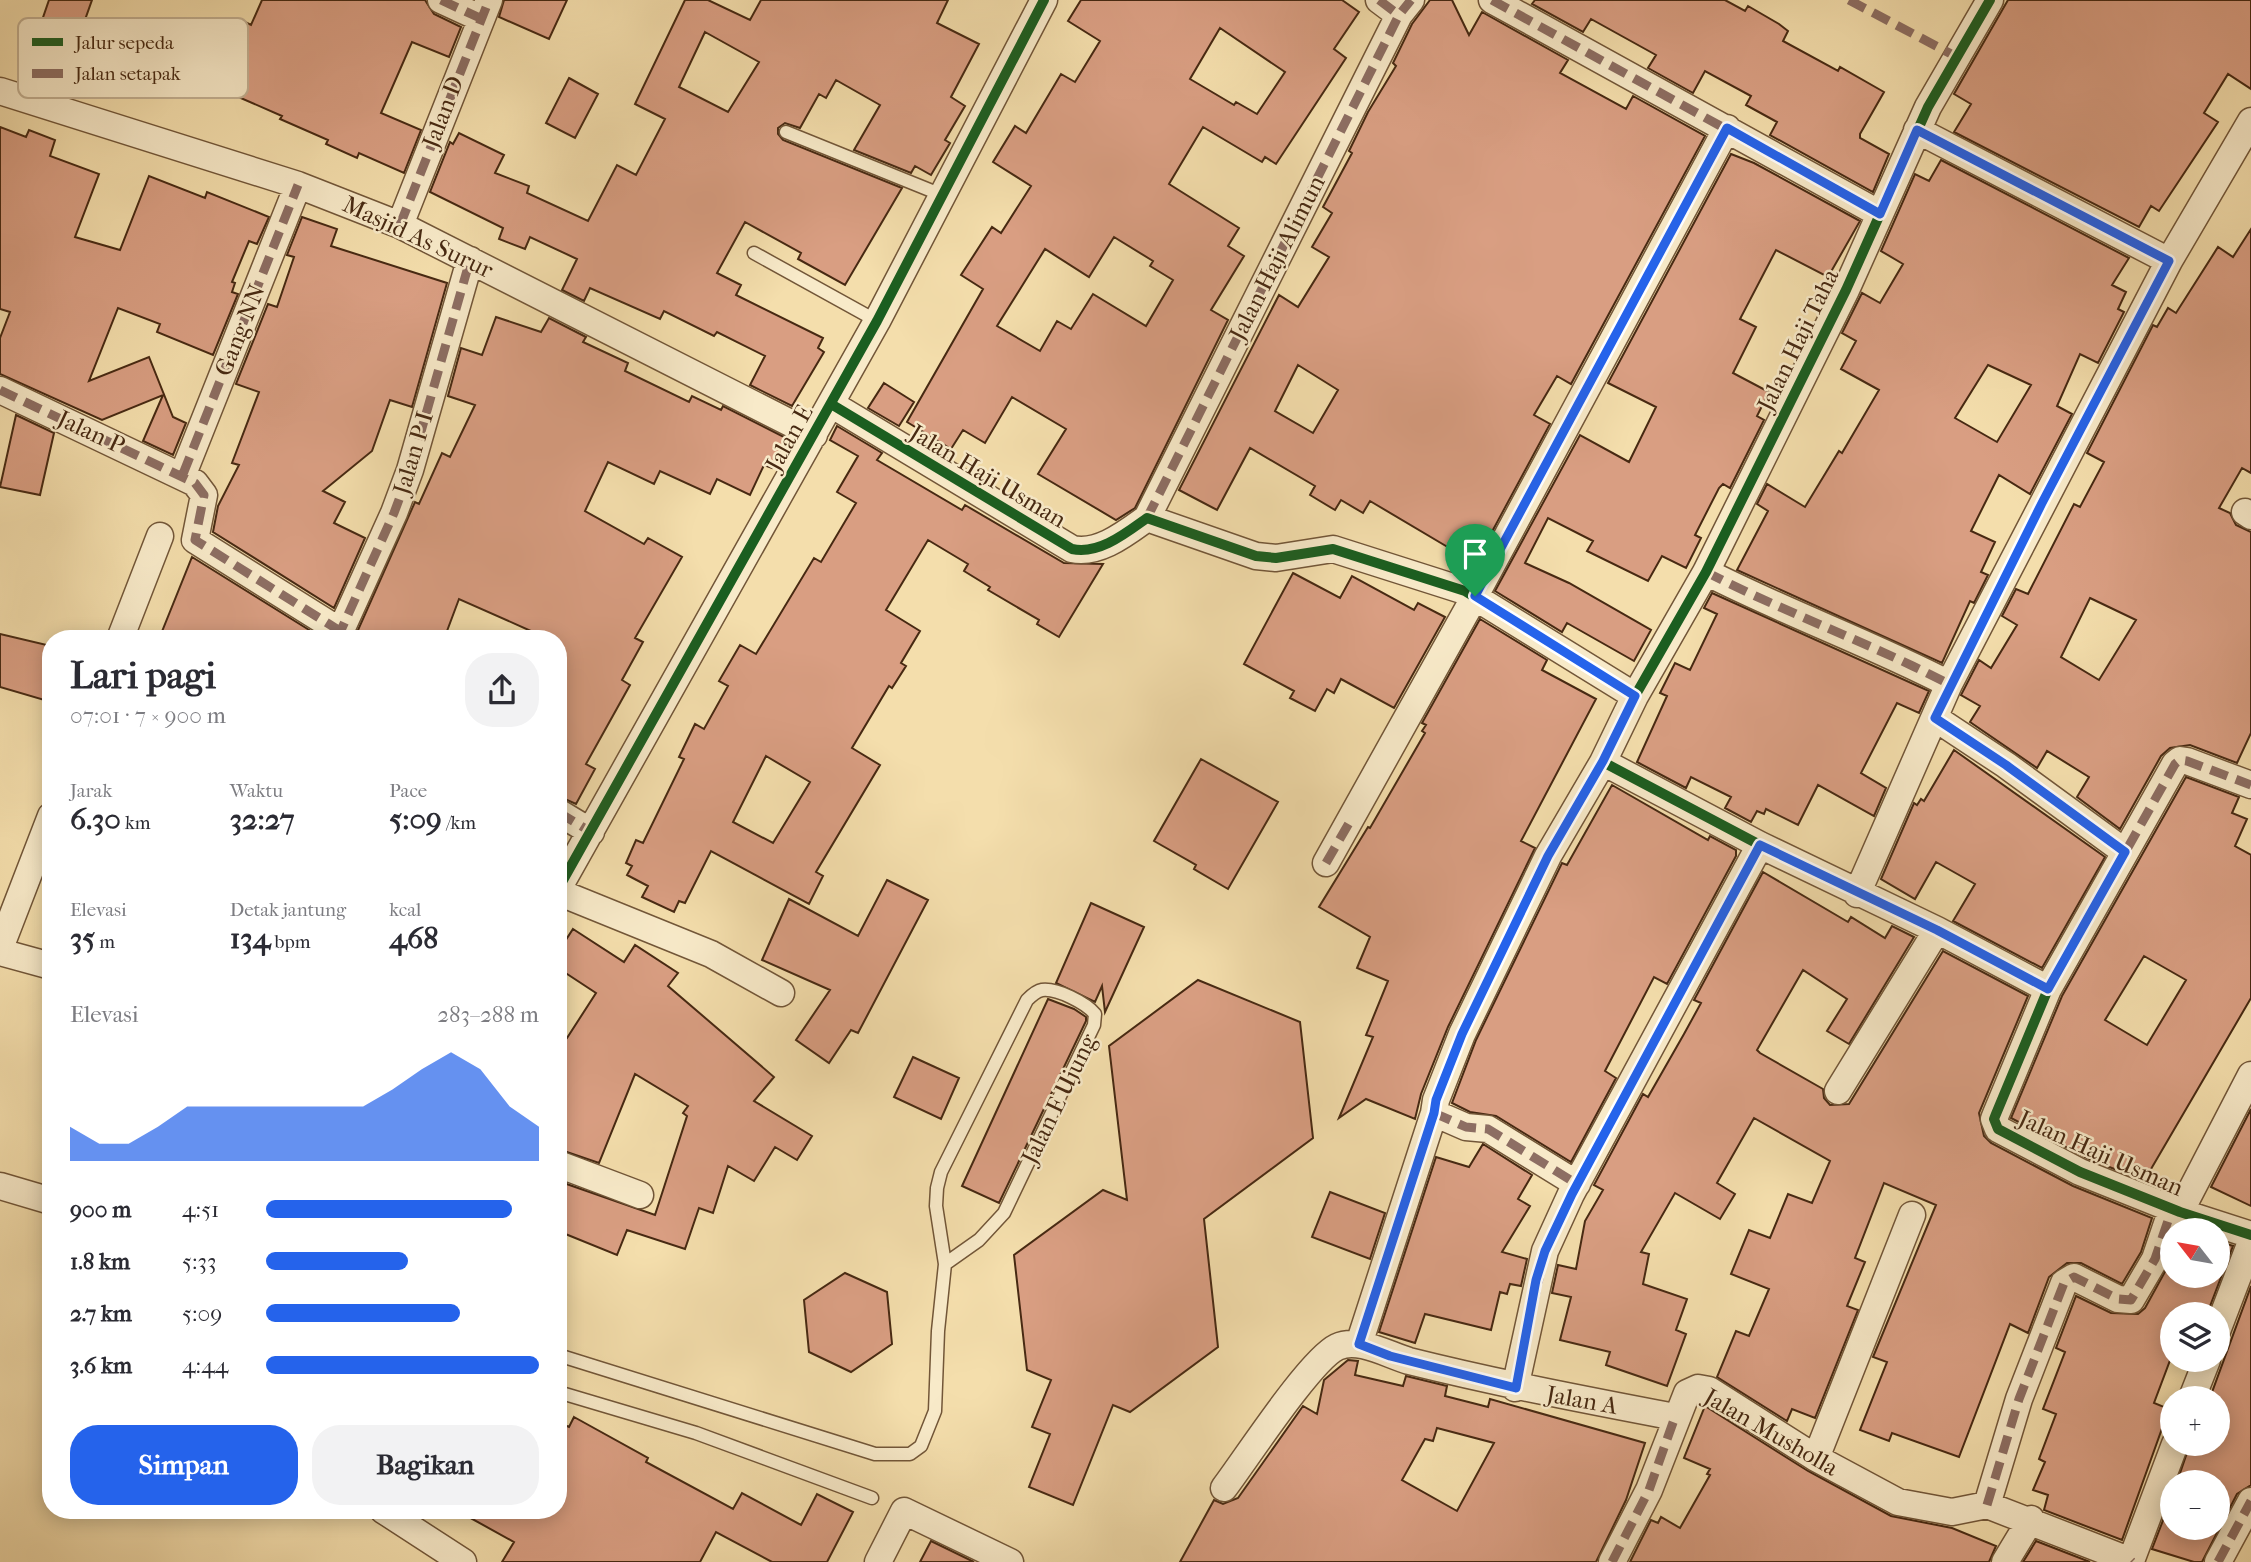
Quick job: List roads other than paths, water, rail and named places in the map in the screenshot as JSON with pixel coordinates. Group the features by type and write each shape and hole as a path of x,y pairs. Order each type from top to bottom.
{"street":[{"path":"441,0 484,9"},
{"name":"Jalan E","path":"567,874 877,321 1044,0"},
{"path":"1492,0 1880,214"},
{"name":"Jalan Haji Taha","path":"1635,696 1706,572 1846,290 1917,130 1990,0"},
{"name":"Jalan Haji Alimun","path":"1147,519 1396,5"},
{"name":"Jalan D","path":"400,225 484,9"},
{"name":"Masjid As Surur","path":"0,91 18,97"},
{"name":"Masjid As Surur","path":"22,98 298,185 400,225 814,435"},
{"path":"1857,894 1949,684 2169,261 2251,121"},
{"path":"1326,863 1475,596 1727,128"},
{"path":"1917,130 2169,261"},
{"name":"Gang NN","path":"183,474 298,185"},
{"name":"Jalan P I","path":"340,630 394,513 410,470 470,260"},
{"name":"Jalan P","path":"0,390 183,474"},
{"name":"Jalan Haji Usman","path":"831,404 1072,549 1079,551 1115,541 1147,519"},
{"path":"183,474 204,495 194,534 199,544 330,630"},
{"path":"1147,519 1256,556 1276,558 1333,549 1475,596 1635,696 1603,761 1548,856 1462,1034 1436,1100 1359,1344 1338,1347 1313,1367 1224,1488"},
{"path":"123,630 160,536"},
{"path":"1706,572 1775,607 1864,643 1949,684"},
{"path":"1935,718 2006,765 2125,852"},
{"path":"1603,761 1760,845 1857,894 1937,930 2048,989 2180,760 2251,785"},
{"path":"567,817 591,832"},
{"path":"42,840 0,950 42,963"},
{"path":"1516,1388 1545,1251 1577,1184 1760,845"},
{"path":"567,894 711,954 781,993"},
{"path":"1838,1091 1937,930"},
{"name":"Jalan Haji Usman","path":"2048,989 1996,1114 1995,1125 2008,1135 2080,1172 2176,1211 2251,1235"},
{"path":"2171,1456 2131,1562 2031,1520 1987,1505 2020,1399 2064,1283 2074,1277 2118,1299 2131,1300 2251,1074"},
{"path":"1434,1113 1466,1127 1488,1129 1577,1184"},
{"path":"567,1167 640,1195"},
{"path":"0,1186 42,1198"},
{"path":"1816,1458 1912,1215"},
{"path":"2228,1302 2251,1242"},
{"name":"Jalan A","path":"1359,1344 1390,1356 1516,1388 1675,1417"},
{"name":"Jalan Musholla","path":"1612,1562 1648,1490 1675,1417 1687,1393 1698,1388 1709,1390 1816,1458 1898,1502 1952,1512 1987,1505"},
{"path":"2218,1562 2251,1501"},
{"path":"878,1562 904,1511 1010,1562"},
{"path":"397,1519 463,1562"},
{"path":"2005,1562 2031,1520"}],"lane":[{"path":"786,132 942,195"},
{"path":"754,253 877,321"},
{"name":"Jalan E Ujung","path":"567,1358 875,1454 911,1454 920,1446 935,1411 937,1331 945,1264 936,1206 941,1172 1027,1000 1040,990 1086,1005 1095,1014 1094,1025 1004,1213 979,1240 945,1264"},
{"path":"567,1395 696,1433 872,1498"}]}
